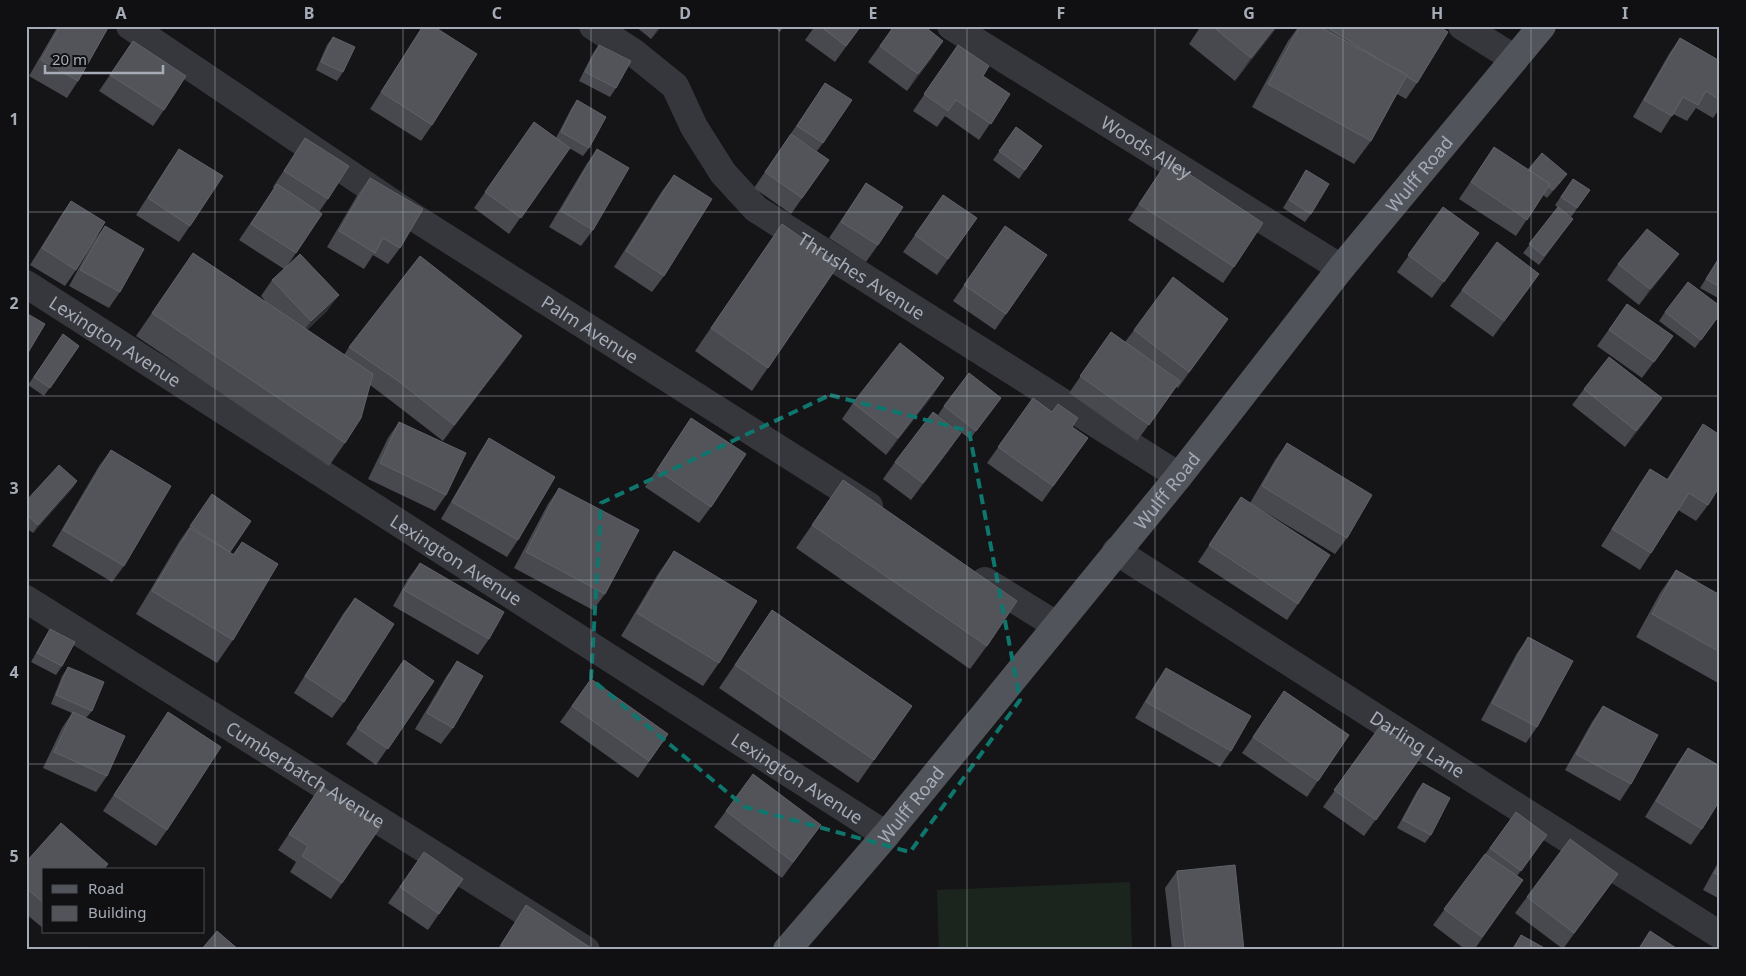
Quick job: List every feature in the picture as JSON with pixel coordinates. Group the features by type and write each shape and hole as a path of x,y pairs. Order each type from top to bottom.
{"main road":[{"name":"Wulff Road","path":"787,950 886,835 1179,476 1341,268 1542,26"}],"street":[{"name":"Palm Avenue","path":"130,26 415,218 887,518"},
{"name":"Thrushes Avenue","path":"593,26 633,52 675,86 694,127 723,172 756,209 1179,476"},
{"name":"Woods Alley","path":"950,26 1341,268"},
{"path":"1462,26 1515,59"},
{"name":"Lexington Avenue","path":"26,284 886,835"},
{"name":"Darling Lane","path":"1116,551 1388,726 1720,935"},
{"path":"963,566 1056,625"},
{"name":"Cumberbatch Avenue","path":"26,599 586,950"}],"highlighted area":[{"path":"830,395 969,431 1020,700 910,852 745,807 591,679 601,503"}],"shaded area":[{"path":"1130,882 1132,950 939,950 937,890"}],"building":[{"path":"60,26 109,26 78,81 41,60"},
{"path":"423,26 433,26 477,54 432,125 381,92"},
{"path":"820,26 861,26 846,46"},
{"path":"894,26 924,26 943,41 918,74 880,46"},
{"path":"1212,26 1276,26 1251,58"},
{"path":"1300,26 1318,26 1407,75 1371,141 1268,84"},
{"path":"1325,26 1438,26 1448,32 1417,83 1407,75"},
{"path":"333,37 355,47 343,72 321,62"},
{"path":"1680,38 1720,61 1720,100 1706,91 1698,105 1683,97 1672,116 1644,100"},
{"path":"133,41 186,76 164,110 110,75"},
{"path":"599,45 631,61 616,88 585,72"},
{"path":"958,45 989,66 983,76 1010,94 991,124 956,100 948,111 924,94"},
{"path":"825,83 852,100 823,143 797,126"},
{"path":"577,100 606,117 589,148 561,132"},
{"path":"534,122 570,148 521,218 485,192"},
{"path":"1016,127 1042,146 1025,170 999,151"},
{"path":"791,134 829,160 802,198 765,172"},
{"path":"305,138 349,166 328,199 284,171"},
{"path":"1494,147 1550,184 1527,220 1471,182"},
{"path":"179,149 223,176 190,226 148,198"},
{"path":"597,149 629,168 593,230 561,211"},
{"path":"1542,153 1567,174 1553,190 1548,186 1550,184 1528,170"},
{"path":"1168,160 1263,223 1234,267 1139,204"},
{"path":"1306,170 1329,184 1311,214 1289,200"},
{"path":"674,175 712,199 664,276 626,251"},
{"path":"370,178 423,209 400,248 383,238 375,253 339,231"},
{"path":"1573,179 1590,190 1577,208 1561,197"},
{"path":"866,183 903,207 878,245 841,222"},
{"path":"277,184 322,214 296,253 251,224"},
{"path":"943,195 977,218 948,259 915,235"},
{"path":"71,201 105,222 76,270 42,248"},
{"path":"1443,207 1479,233 1444,282 1408,255"},
{"path":"1558,207 1573,219 1544,256 1529,244"},
{"path":"782,224 839,264 768,368 711,328"},
{"path":"105,226 144,249 120,292 80,270"},
{"path":"1005,226 1047,255 1006,314 964,285"},
{"path":"1647,229 1679,254 1650,289 1618,264"},
{"path":"1497,242 1539,274 1504,321 1462,290"},
{"path":"193,253 373,374 361,418 345,443 152,313"},
{"path":"300,254 339,295 311,321 272,280"},
{"path":"420,256 522,336 454,425 397,380 349,347"},
{"path":"1720,258 1720,287 1706,279"},
{"path":"1173,277 1228,319 1189,372 1134,330"},
{"path":"1688,282 1720,306 1720,314 1701,340 1665,312"},
{"path":"1627,304 1673,336 1654,362 1609,330"},
{"path":"26,313 45,324 26,356"},
{"path":"1111,332 1180,381 1149,425 1080,376"},
{"path":"63,334 79,346 50,388 34,377"},
{"path":"900,343 944,378 898,438 853,403"},
{"path":"1609,357 1662,398 1636,431 1584,389"},
{"path":"969,373 1001,398 976,431 944,406"},
{"path":"1033,398 1052,412 1058,404 1078,418 1072,427 1088,438 1053,486 998,447"},
{"path":"933,412 961,433 923,483 895,462"},
{"path":"691,418 746,454 711,507 657,470"},
{"path":"399,422 466,453 446,495 380,463"},
{"path":"1703,424 1720,435 1720,486 1708,505 1689,493 1651,553 1612,529 1650,469 1668,480"},
{"path":"489,438 555,477 518,540 452,502"},
{"path":"1287,443 1372,495 1347,538 1262,486"},
{"path":"111,450 171,486 124,566 63,530"},
{"path":"59,465 77,481 38,525 26,514 26,501"},
{"path":"843,480 1017,601 987,646 812,525"},
{"path":"559,488 639,530 605,594 526,552"},
{"path":"212,494 251,521 230,552 190,526"},
{"path":"1241,497 1330,555 1298,604 1209,545"},
{"path":"190,528 234,555 242,542 278,564 233,640 152,591"},
{"path":"674,551 757,601 719,663 637,613"},
{"path":"420,563 504,612 489,639 404,590"},
{"path":"1676,570 1720,595 1720,652 1652,614"},
{"path":"355,598 394,624 344,702 305,676"},
{"path":"772,610 912,706 874,760 735,665"},
{"path":"50,629 75,642 62,666 37,653"},
{"path":"1528,637 1573,661 1537,727 1492,703"},
{"path":"404,660 434,681 388,749 357,728"},
{"path":"457,661 483,676 453,728 427,713"},
{"path":"68,667 104,682 92,711 56,695"},
{"path":"1166,668 1251,716 1231,751 1146,702"},
{"path":"591,679 668,734 649,761 572,706"},
{"path":"1284,691 1349,735 1318,781 1253,737"},
{"path":"1603,706 1658,735 1631,784 1576,754"},
{"path":"73,712 125,736 107,776 54,752"},
{"path":"168,712 221,747 167,830 114,795"},
{"path":"1381,725 1422,755 1376,820 1334,790"},
{"path":"1688,748 1720,766 1720,800 1702,829 1656,801"},
{"path":"753,774 821,825 793,862 726,811"},
{"path":"1423,783 1450,798 1431,835 1403,820"},
{"path":"321,786 381,826 342,883 302,856 308,846 289,834"},
{"path":"1516,812 1547,835 1521,871 1490,848"},
{"path":"61,823 108,864 105,868 42,868 42,901 26,888 26,862"},
{"path":"1570,839 1618,874 1574,933 1527,897"},
{"path":"424,852 463,879 439,914 400,887"},
{"path":"1485,854 1523,880 1482,937 1444,909"},
{"path":"1720,864 1720,876 1714,873"},
{"path":"1235,865 1244,950 1185,950 1177,871"},
{"path":"526,905 594,950 508,950 501,945"},
{"path":"217,931 239,950 201,950"},
{"path":"1650,931 1679,950 1638,950"},
{"path":"1521,935 1548,950 1513,950"}]}
